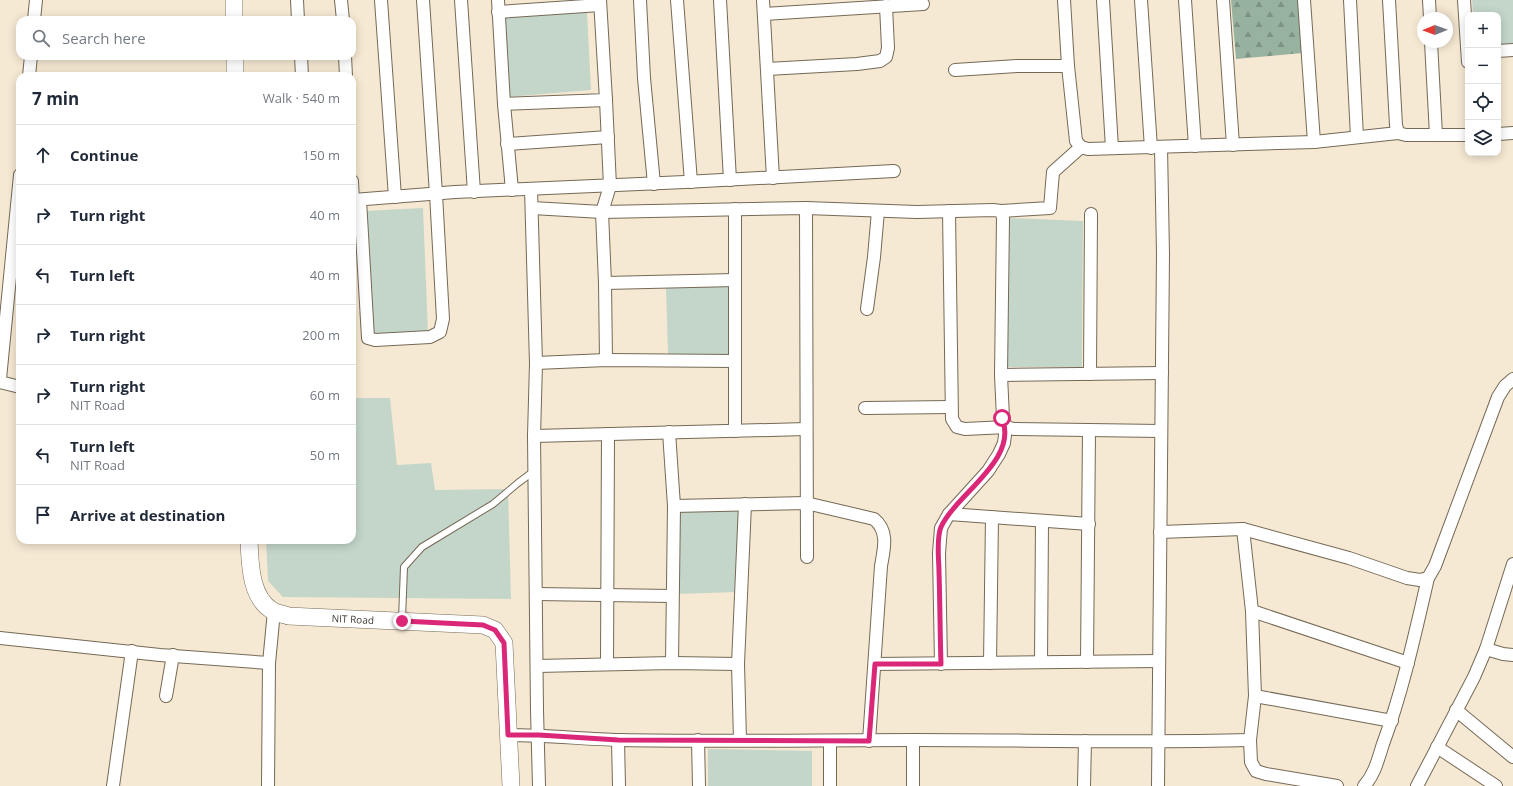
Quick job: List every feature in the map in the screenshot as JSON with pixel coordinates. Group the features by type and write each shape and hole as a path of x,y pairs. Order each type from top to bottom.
{"main road":[{"path":"234,0 234,16"},
{"path":"235,60 235,72"},
{"path":"250,544 250,570 256,588 265,604 274,611"},
{"name":"NIT Road","path":"274,611 288,616 483,625 495,630 504,643 511,786"}],"street":[{"path":"34,16 36,0"},
{"path":"297,0 298,16"},
{"path":"341,0 343,16"},
{"path":"381,0 395,197"},
{"path":"356,211 368,338 375,340 430,337 440,332 443,319 423,0"},
{"path":"461,0 474,192"},
{"path":"640,0 644,78 654,184"},
{"path":"677,0 691,182"},
{"path":"720,0 730,180"},
{"path":"763,0 773,178"},
{"path":"1064,0 1068,66 1076,141 1081,147 1088,149 1156,148 1314,142 1398,133 1406,135 1465,135"},
{"path":"1103,0 1112,148"},
{"path":"1141,0 1156,148 1163,254 1158,786"},
{"path":"1185,0 1195,146"},
{"path":"1223,0 1233,145"},
{"path":"1304,0 1314,142"},
{"path":"1350,0 1357,137"},
{"path":"1389,0 1396,125 1398,133"},
{"path":"1429,0 1430,12"},
{"path":"1464,0 1468,48"},
{"path":"512,190 507,144 498,6 600,2 610,186 602,212 606,360"},
{"path":"764,14 923,4"},
{"path":"767,69 857,64 880,61 886,57 888,48 886,6"},
{"path":"1431,48 1436,135"},
{"path":"1501,51 1513,50"},
{"path":"29,72 31,60"},
{"path":"301,60 302,72"},
{"path":"345,60 346,72"},
{"path":"955,70 1017,66 1068,66"},
{"path":"504,104 606,100"},
{"path":"1501,134 1513,133"},
{"path":"507,144 608,137"},
{"path":"532,208 602,212 806,208 917,212 1001,211 1050,208 1054,172 1081,147"},
{"path":"356,200 436,194 894,171"},
{"path":"531,189 536,363 534,436 539,786"},
{"path":"806,208 807,557"},
{"path":"735,209 735,431"},
{"path":"867,309 874,257 883,211"},
{"path":"949,211 951,407 952,419 957,427 965,429 1006,427 1014,429 1161,431"},
{"path":"941,664 939,538 941,528 949,514 988,471 1004,443 1006,427 1002,418 1001,375 1003,218 1001,211"},
{"path":"1090,214 1090,374"},
{"path":"16,216 0,380 16,386"},
{"path":"605,283 735,280"},
{"path":"536,363 606,360 735,361"},
{"path":"1001,375 1162,373"},
{"path":"1364,786 1371,778 1392,721 1408,663 1428,578 1435,566 1498,397 1513,379"},
{"path":"865,408 951,407"},
{"path":"534,436 806,429"},
{"path":"1087,662 1089,430"},
{"path":"669,432 674,506 672,663"},
{"path":"607,664 608,434"},
{"path":"674,506 806,503 874,520 881,525 884,534 884,547 869,741"},
{"path":"740,740 738,664 745,504"},
{"path":"949,514 1089,524"},
{"path":"990,663 992,517"},
{"path":"1040,662 1042,521"},
{"path":"1160,532 1243,529 1350,558 1407,578 1420,580 1428,578"},
{"path":"1243,529 1252,611 1255,696 1250,740 1251,762 1256,771 1266,774 1337,786"},
{"path":"1417,786 1474,677 1486,649 1513,564"},
{"path":"536,594 672,596"},
{"path":"268,786 269,663 274,611"},
{"path":"1252,611 1408,663"},
{"path":"0,638 269,663"},
{"path":"1486,649 1513,655"},
{"path":"113,786 132,651"},
{"path":"166,696 173,655"},
{"path":"875,664 1159,661"},
{"path":"537,666 672,663 738,664"},
{"path":"1255,696 1392,721"},
{"path":"1456,710 1513,757"},
{"path":"508,735 539,735 618,740 1158,742 1250,740"},
{"path":"618,740 619,786"},
{"path":"698,740 699,786"},
{"path":"913,740 913,786"},
{"path":"830,741 830,786"},
{"path":"1084,786 1085,741"},
{"path":"1437,747 1496,786"}],"lane":[{"path":"402,621 404,567 422,547 493,504 518,482 535,471"}],"green space":[{"path":"1231,0 1298,0 1302,53 1236,59"},
{"path":"1472,0 1513,0 1513,44 1501,45 1501,12 1473,12"},
{"path":"587,12 591,90 507,97 501,16"},
{"path":"423,208 428,333 370,335 364,211"},
{"path":"1008,218 1083,221 1082,367 1008,367"},
{"path":"729,285 729,355 668,354 666,288"},
{"path":"356,398 390,398 397,465 431,463 435,490 508,489 511,599 283,597 268,581 266,544 356,544"},
{"path":"739,509 737,592 675,594 678,511"},
{"path":"708,749 812,751 812,786 708,786"}],"route":[{"path":"402,621 483,625 495,630 504,643 508,735 539,735 618,740 869,741 875,664 941,664 939,538 941,528 949,514 988,471 999,454 1004,443 1006,427 1002,418"}]}
